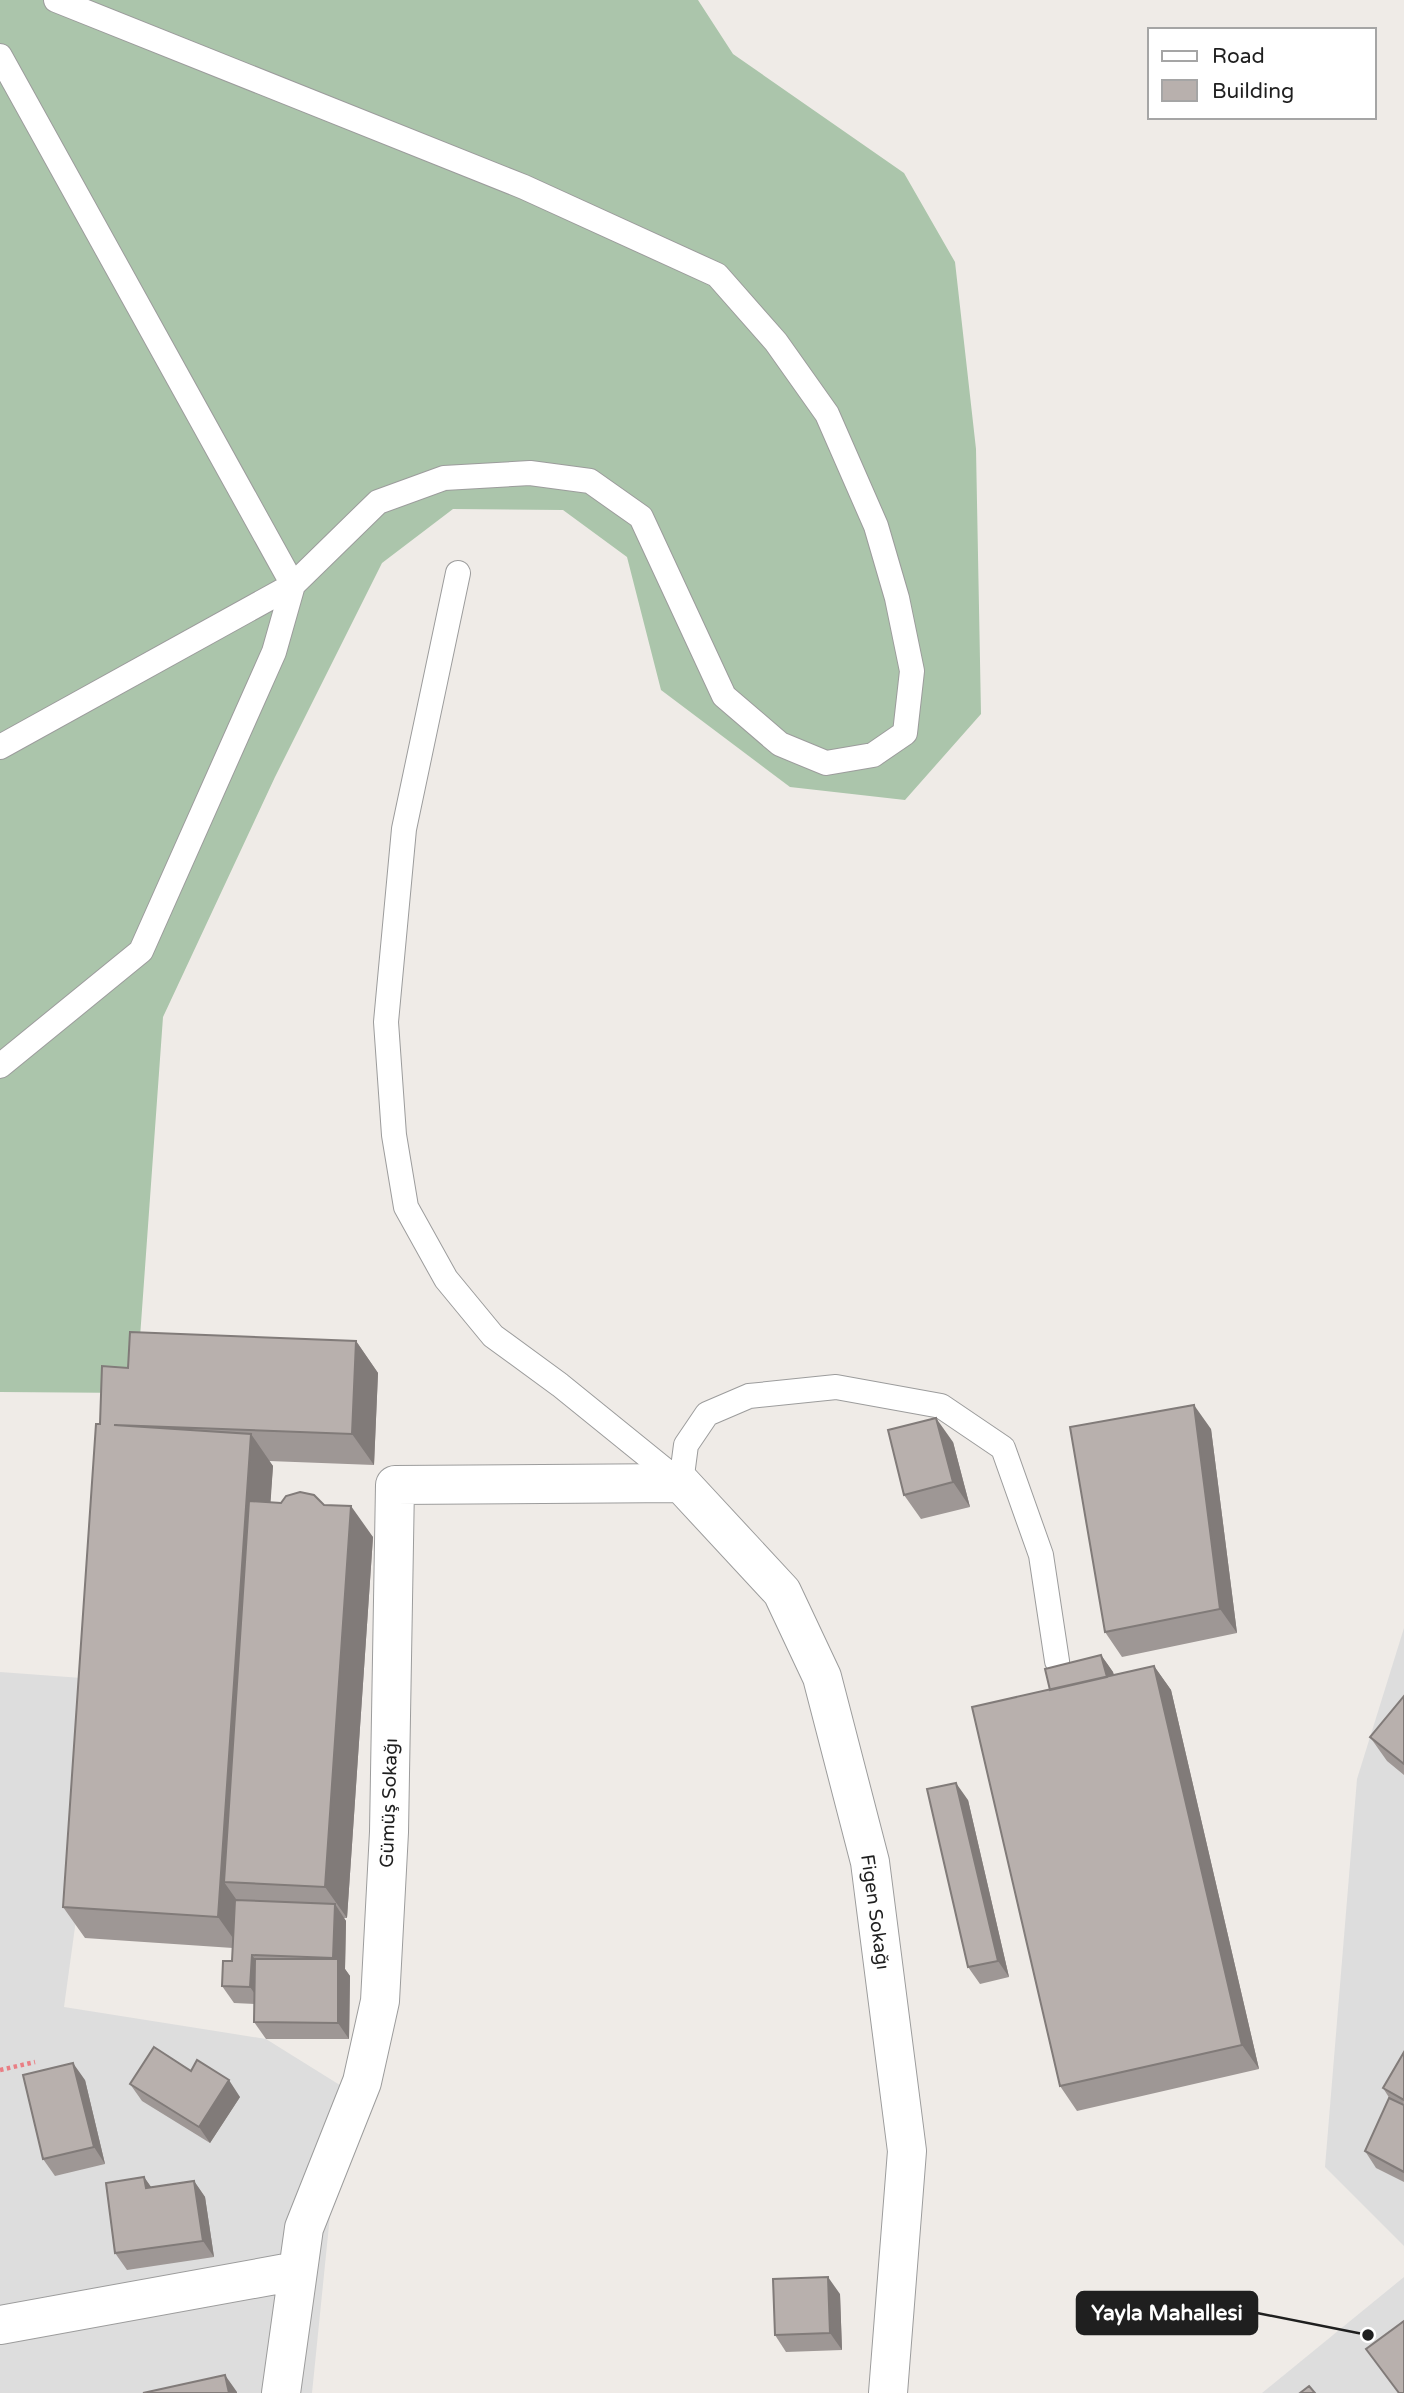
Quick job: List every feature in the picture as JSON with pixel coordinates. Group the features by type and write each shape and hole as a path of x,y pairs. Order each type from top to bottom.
{"street":[{"name":"Gümüş Sokağı","path":"281,2393 304,2228 362,2082 380,2001 389,1832 395,1485 681,1483"},
{"name":"Figen Sokağı","path":"681,1483 782,1591 822,1677 870,1861 907,2151 888,2393"},
{"path":"0,2325 298,2271"}],"lane":[{"path":"0,747 293,585 378,502 444,478 530,473 590,481 640,517 724,696 780,744 826,763 873,755 905,733 912,671 897,598 876,526 827,414 776,342 717,275 524,187 56,0"},
{"path":"0,56 293,585 274,652 141,951 0,1066"},
{"path":"458,573 404,830 386,1022 394,1135 405,1207 446,1279 493,1336 560,1385 681,1483"},
{"path":"681,1483 686,1445 707,1414 749,1396 836,1387 941,1406 1003,1448 1041,1555 1057,1661"}],"path":[{"path":"0,2070 35,2062"}],"shaded area":[{"path":"1404,1628 1404,2246 1325,2167 1357,1779"},
{"path":"0,1672 109,1680 64,2007 266,2039 343,2087 312,2393 0,2393"},
{"path":"1404,2277 1404,2393 1262,2393"}],"green space":[{"path":"0,0 698,0 733,54 904,173 955,262 976,449 981,714 905,800 790,787 661,690 627,557 563,510 453,509 382,563 275,777 163,1017 136,1393 0,1392"}],"building":[{"path":"130,1332 356,1341 352,1434 114,1425 251,1434 218,1917 63,1907 96,1424 100,1424 102,1366 128,1368"},
{"path":"1194,1405 1220,1609 1105,1632 1070,1427"},
{"path":"936,1418 953,1482 904,1495 888,1430"},
{"path":"300,1492 314,1495 324,1505 351,1506 325,1887 224,1882 249,1501 281,1503 286,1496"},
{"path":"1101,1655 1107,1677 1050,1690 1045,1669"},
{"path":"1154,1666 1242,2045 1060,2086 972,1707"},
{"path":"1404,1696 1404,1764 1370,1737"},
{"path":"956,1783 998,1961 968,1967 927,1789"},
{"path":"235,1900 335,1904 333,1958 252,1955 250,1987 222,1986 223,1961 232,1961"},
{"path":"255,1959 338,1959 338,2023 254,2022"},
{"path":"154,2047 191,2071 197,2060 229,2080 199,2127 130,2084"},
{"path":"1404,2052 1404,2100 1383,2088"},
{"path":"73,2063 94,2147 43,2159 23,2075"},
{"path":"1389,2098 1404,2105 1404,2172 1365,2151"},
{"path":"144,2177 146,2188 194,2181 203,2241 115,2253 106,2183"},
{"path":"828,2277 830,2333 775,2335 773,2279"},
{"path":"1404,2321 1404,2393 1399,2393 1366,2349"},
{"path":"225,2375 229,2393 143,2393"},
{"path":"1309,2386 1315,2393 1300,2393"}],"place":[{"name":"Yayla Mahallesi","path":"1368,2335"}]}
